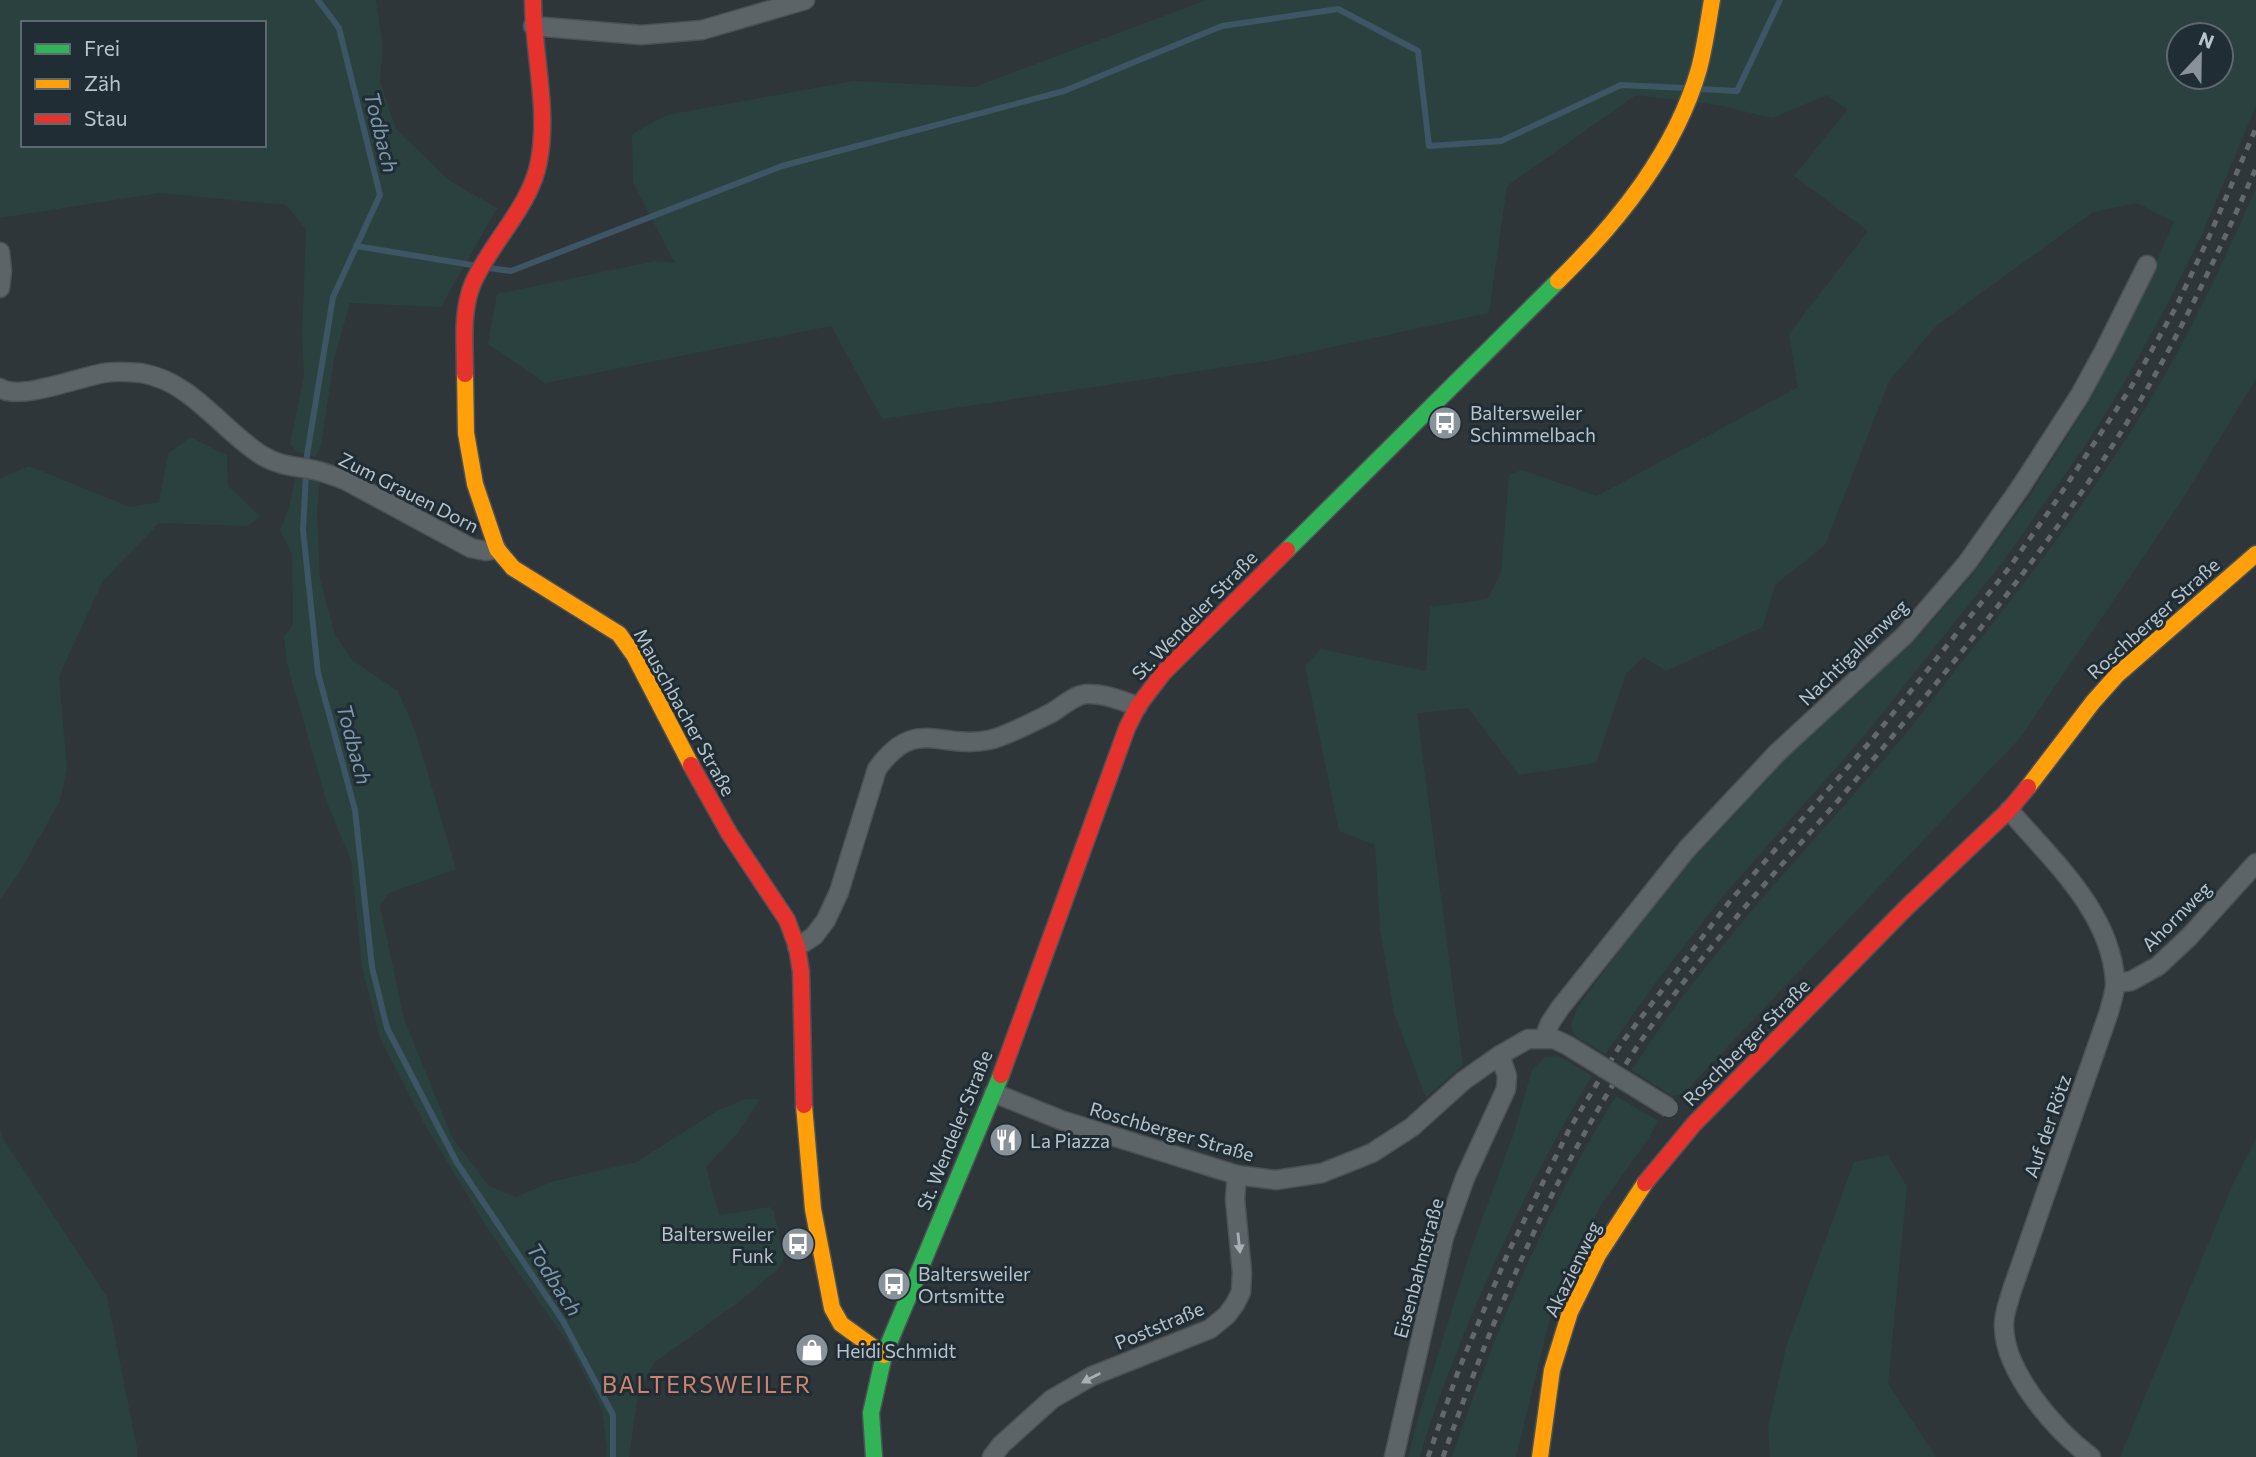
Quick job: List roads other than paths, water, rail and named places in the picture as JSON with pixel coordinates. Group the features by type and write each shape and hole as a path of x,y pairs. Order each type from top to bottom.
{"street":[{"name":"Mauschbacher Straße","path":"533,0 543,127 539,163 526,196 473,284 465,318 466,433 475,484 497,549 513,568 619,634 634,654 729,833 787,920 797,947 801,972 804,1108 813,1209 832,1308 841,1324 884,1355"},
{"path":"533,26 641,35 702,30 805,0"},
{"name":"St. Wendeler Straße","path":"874,1457 871,1413 884,1355 994,1093 1127,728 1138,706 1164,672 1572,267 1642,186 1668,146 1690,94 1699,69 1712,0"},
{"path":"0,252 0,288"},
{"name":"Nachtigallenweg","path":"1544,1038 1560,1008 1687,849 1778,752 1905,635 1967,563 2020,488 2080,395 2147,265"},
{"name":"Zum Grauen Dorn","path":"0,388 10,393 106,372 161,377 186,393 261,455 276,463 324,472 345,480 471,548 486,551 497,549"},
{"name":"Roschberger Straße","path":"994,1093 1061,1120 1237,1175 1276,1180 1322,1173 1372,1153 1412,1127 1463,1081 1500,1055 1528,1039 1544,1038 1567,1045 1694,1124 1906,908 2008,810 2117,675 2256,554"},
{"path":"797,947 814,936 826,920 839,892 877,769 900,744 919,737 972,742 992,740 1083,694 1102,695 1138,706"},
{"name":"Auf der Rötz","path":"2008,810 2068,878 2097,919 2110,951 2116,983 2109,1012 2012,1290 2004,1324 2006,1343 2019,1373 2039,1406 2076,1446 2091,1457"},
{"name":"Ahornweg","path":"2116,983 2131,981 2158,966 2189,937 2256,863"},
{"name":"Eisenbahnstraße","path":"1394,1457 1444,1237 1465,1178 1506,1089 1507,1076 1500,1055"},
{"name":"Akazienweg","path":"1539,1457 1552,1370 1570,1312 1598,1255 1641,1188 1694,1124"},
{"name":"Poststraße","path":"992,1457 1001,1445 1052,1399 1092,1376 1210,1329 1227,1315 1241,1292 1242,1272 1235,1199 1237,1175"}],"waterway":[{"name":"Todbach","path":"318,0 339,28 380,195 333,297 307,455 303,530 318,673 355,810 372,967 387,1028 457,1163 563,1321 613,1415 613,1457"},
{"path":"1699,89 1737,91 1780,0"},
{"path":"489,268 511,271 782,166 1064,91 1222,26 1338,9 1418,51 1429,146 1501,141 1621,85 1685,88"},
{"path":"356,246 478,266"}],"railway":[{"path":"1428,1457 1459,1369 1508,1253 1570,1128 1621,1044 1730,901 1870,742 2009,568 2052,507 2130,389 2176,307 2256,128"},
{"path":"1443,1457 1482,1352 1526,1249 1576,1149 1633,1053 1690,973 1721,935 1850,787 1952,664 2020,578 2084,489 2143,396 2174,340 2256,168"}],"place":[{"name":"Baltersweiler Schimmelbach","path":"1445,423"},
{"name":"La Piazza","path":"1006,1140"},
{"name":"Baltersweiler Funk","path":"798,1244"},
{"name":"Baltersweiler Ortsmitte","path":"894,1284"},
{"name":"Heidi Schmidt","path":"812,1350"}],"district":[{"name":"BALTERSWEILER","path":"707,1384"}]}
